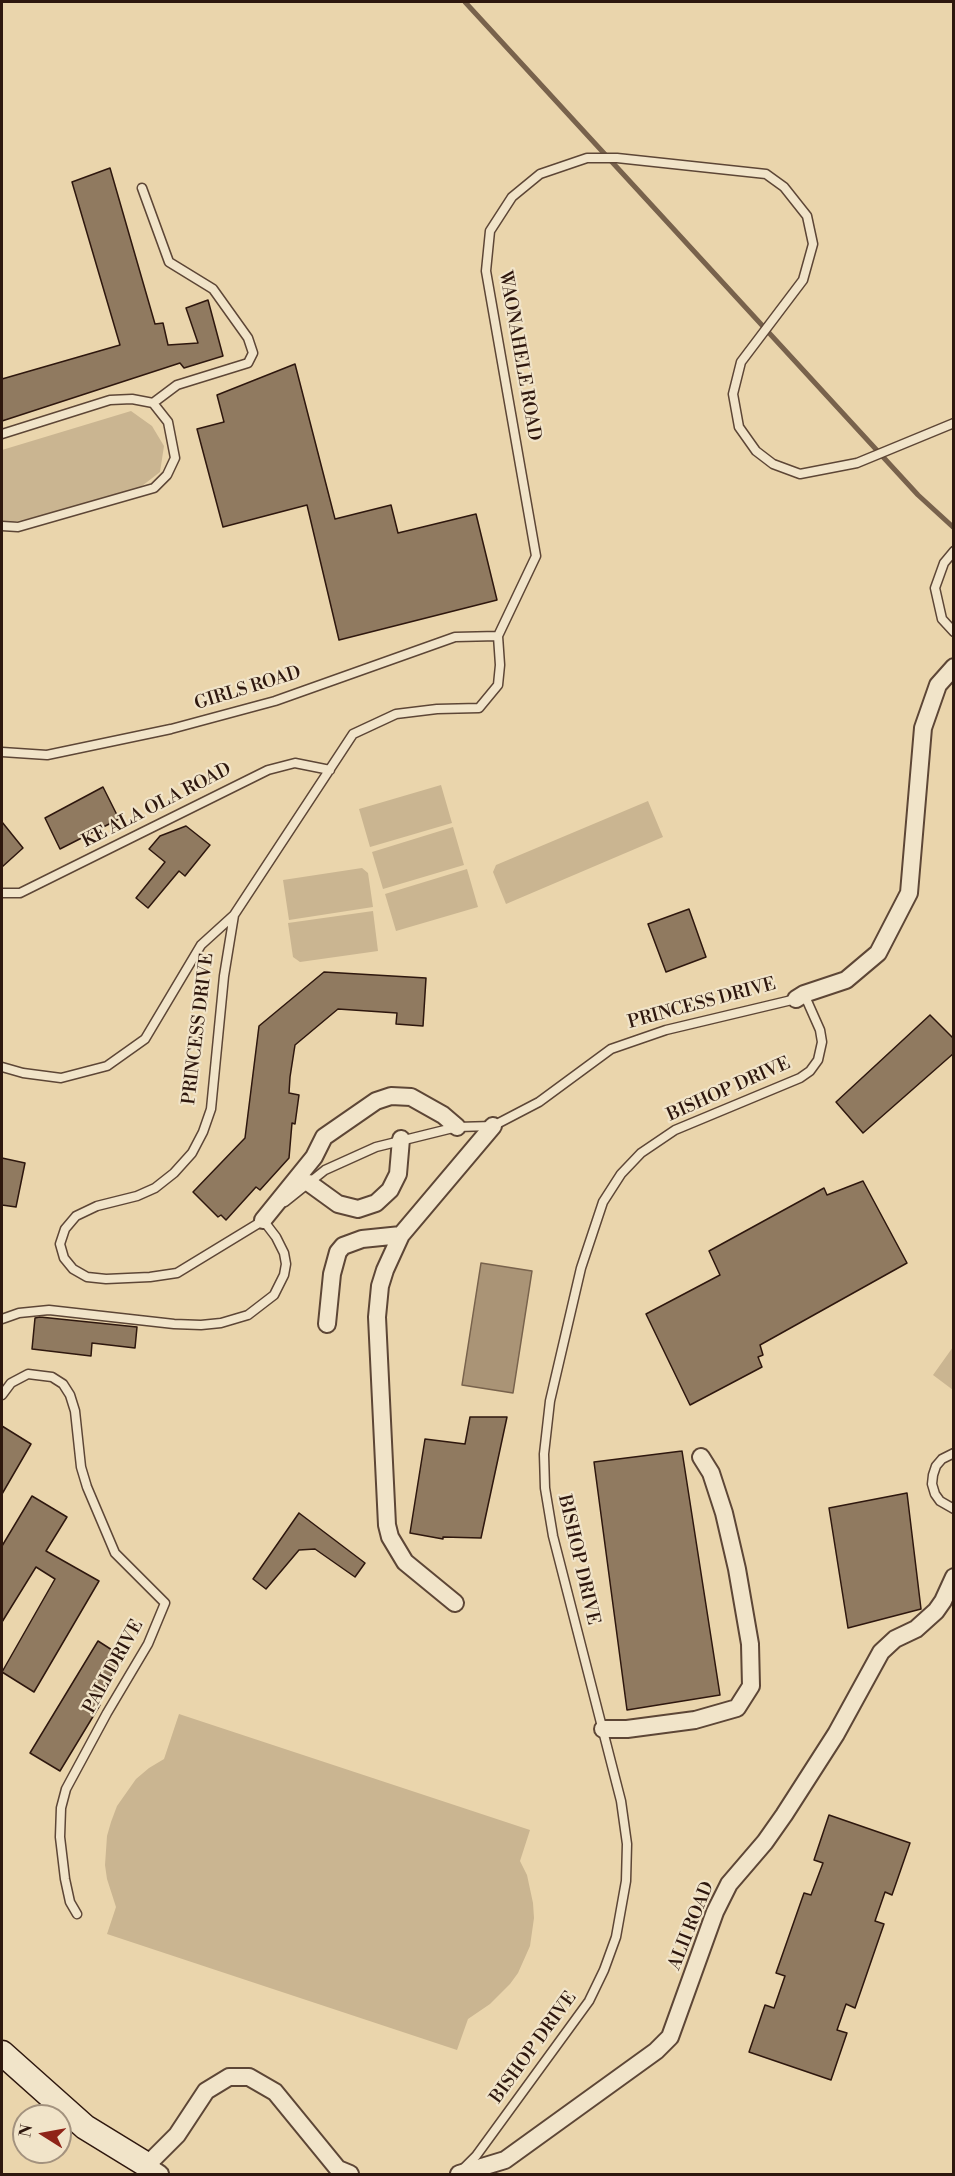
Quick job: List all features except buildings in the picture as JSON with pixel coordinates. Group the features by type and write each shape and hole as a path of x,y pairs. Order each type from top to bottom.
{"street":[{"name":"PRINCESS DRIVE","path":"800,996 846,980 878,952 909,893 923,728 939,685 954,667"},
{"path":"263,1220 315,1156 324,1137 376,1101 391,1096 411,1097 443,1115 457,1127"},
{"path":"454,1603 405,1562 390,1537 387,1525 377,1317 380,1286 401,1234 493,1126"},
{"path":"309,1183 338,1204 358,1209 376,1203 390,1190 398,1174 401,1139"},
{"path":"327,1324 332,1274 338,1252 343,1246 362,1239 401,1234"},
{"path":"603,1730 695,1720 737,1708 751,1686 750,1644 737,1569 724,1513 711,1473 700,1457"},
{"name":"ALII ROAD","path":"458,2175 505,2160 656,2051 670,2037 715,1912 729,1884 765,1842 784,1815 836,1734 881,1652 895,1639 916,1629 936,1611 954,1577"},
{"path":"2,2053 85,2127 153,2170 206,2091 229,2077 249,2077 275,2092 338,2169 351,2175"}],"lane":[{"name":"WAONAHELE ROAD","path":"498,636 536,556 486,271 490,231 512,197 540,174 587,158 617,158 766,174 784,187 807,216 813,244 803,280 741,362 733,394 739,427 756,451 773,464 800,474 857,463 954,423"},
{"path":"142,188 169,262 213,289 248,338 253,353 248,363 177,385 153,403"},
{"path":"2,434 110,400 132,399 153,403 168,422 175,458 167,476 154,488 18,527 2,526"},
{"path":"954,551 944,563 935,588 942,620 954,632"},
{"name":"GIRLS ROAD","path":"2,752 46,755 171,729 275,701 455,637 498,636"},
{"name":"PRINCESS DRIVE","path":"498,636 500,665 498,685 479,708 437,709 396,714 353,734 234,915 224,976 211,1108 198,1142 183,1165 155,1188 137,1196 97,1206 76,1216 65,1229 60,1244 64,1258 73,1269 87,1277 106,1279 177,1273 263,1220 325,1170 350,1158 401,1139 457,1127 493,1126 539,1102 611,1049 666,1030 800,996"},
{"name":"KE ALA OLA ROAD","path":"2,893 20,893 268,770 295,763 330,770"},
{"path":"2,1067 23,1073 61,1078 107,1066 145,1039 201,945 234,915"},
{"name":"BISHOP DRIVE","path":"458,2175 476,2156 578,2018 597,1987 620,1919 626,1881 627,1844 621,1801 553,1536 544,1471 550,1401 581,1268 603,1202 621,1174 641,1153 675,1130 800,1078 810,1071 818,1060 822,1042 820,1030 800,996"},
{"path":"2,1319 33,1310 49,1310 174,1324 221,1323 238,1319 267,1302 274,1295 284,1275 286,1264 284,1253 276,1237 263,1220"},
{"name":"PALI DRIVE","path":"2,1395 11,1383 28,1374 52,1377 63,1384 70,1395 75,1411 77,1440 84,1477 115,1553 165,1603 148,1644 66,1789 61,1808 60,1837 70,1902 77,1914"},
{"path":"954,1453 942,1459 936,1466 932,1484 940,1501 954,1509"}],"shaded area":[{"path":"131,411 152,426 164,446 160,472 138,489 76,508 4,524 2,522 2,450"},
{"path":"441,785 452,823 370,847 359,809"},
{"path":"648,801 663,837 506,904 493,872 496,865"},
{"path":"453,827 464,865 383,889 372,852"},
{"path":"362,868 368,873 373,907 289,920 283,880"},
{"path":"467,869 478,907 396,931 385,894"},
{"path":"373,911 378,951 300,962 293,957 288,923"},
{"path":"481,1263 532,1271 513,1393 462,1385"},
{"path":"953,1347 953,1390 933,1375"},
{"path":"179,1714 530,1830 520,1861 527,1875 533,1903 534,1918 530,1946 518,1973 510,1984 490,2004 468,2019 457,2050 107,1934 116,1907 105,1865 107,1836 111,1822 117,1806 136,1779 164,1759"}],"waterway":[{"path":"465,2 918,495 954,528"}]}
